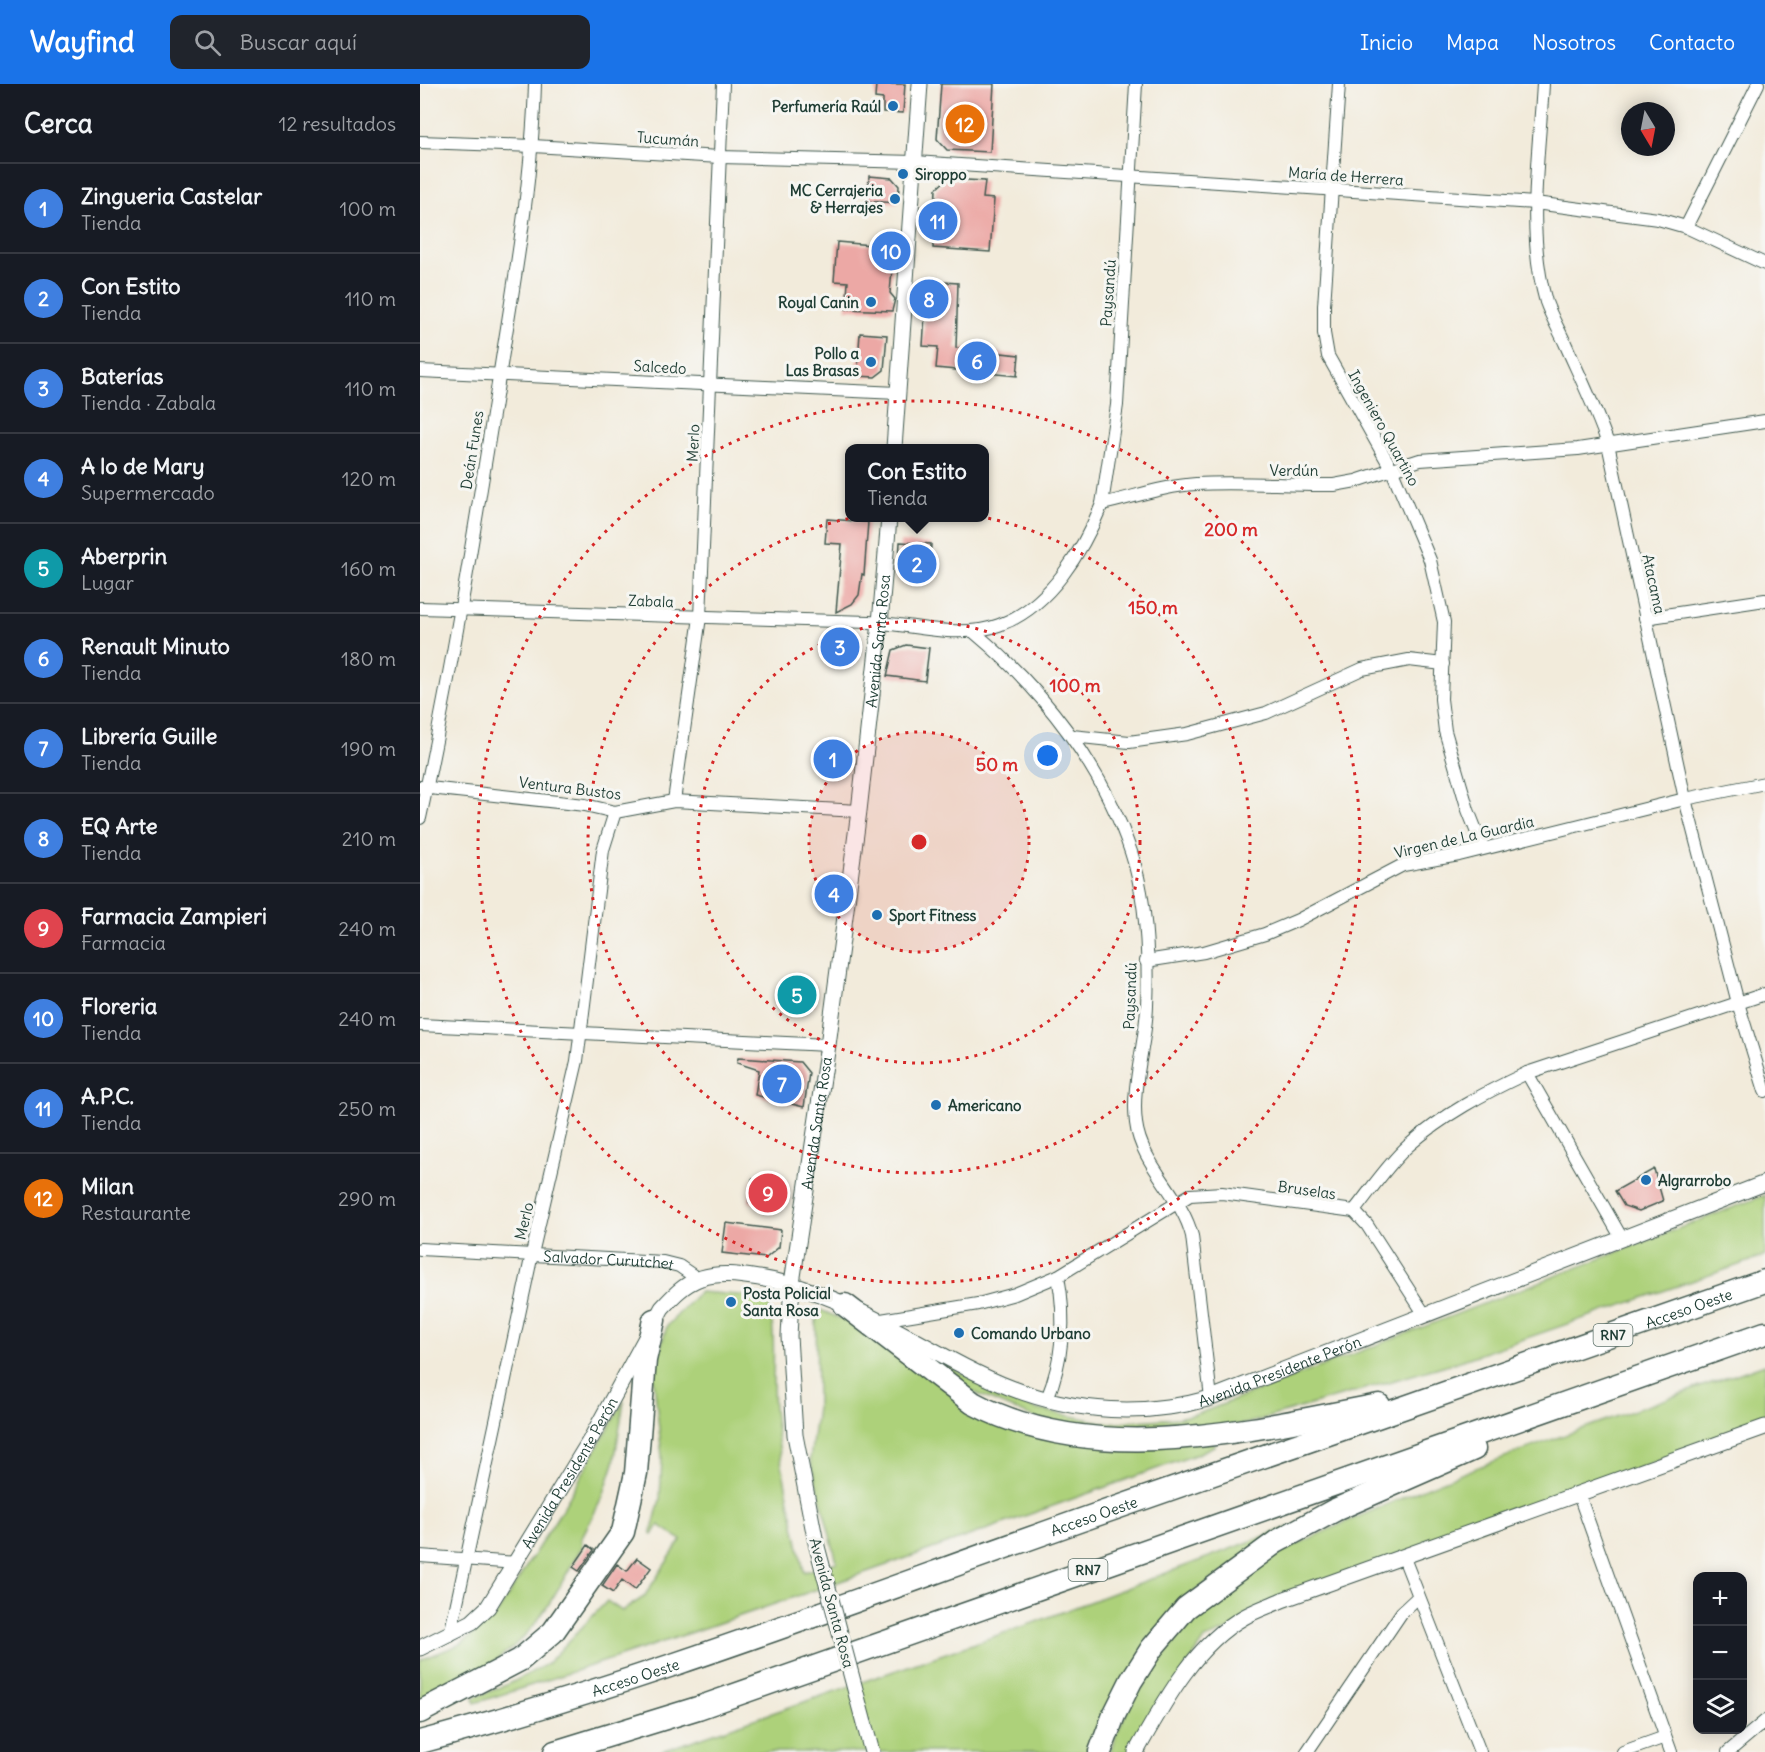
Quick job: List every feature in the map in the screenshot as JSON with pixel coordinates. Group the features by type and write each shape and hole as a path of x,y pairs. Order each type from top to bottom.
{"highway":[{"name":"Acceso Oeste","path":"420,1742 510,1718 762,1635 1090,1517 1765,1281"},
{"path":"845,1305 973,1403 1013,1420 1075,1435 1109,1438 1196,1435 1272,1426 1460,1389"},
{"path":"420,1712 520,1660 553,1632 623,1532 636,1473 645,1360 654,1320"},
{"name":"RN7","path":"555,1752 698,1708 1765,1333"},
{"path":"1100,1752 1114,1716 1152,1648 1186,1608 1276,1542 1335,1510 1620,1384"}],"street":[{"name":"Deán Funes","path":"420,818 423,787 462,609 499,375 533,146 535,84"},
{"name":"Merlo","path":"674,801 700,617 723,84"},
{"path":"894,444 920,84"},
{"name":"Paysandú","path":"1102,504 1117,405 1136,84"},
{"name":"Ingeniero Quartino","path":"1339,84 1324,306 1328,356 1392,468 1433,571 1444,622 1441,699 1445,731 1468,810 1484,848"},
{"name":"Atacama","path":"1543,84 1535,203 1536,250 1547,304 1600,419 1608,444 1685,799 1738,1003 1765,1091"},
{"path":"1686,227 1758,84"},
{"name":"Tucumán","path":"420,142 720,157 915,162"},
{"name":"María de Herrera","path":"915,162 1535,203 1639,216 1686,227 1765,264"},
{"name":"Salcedo","path":"420,371 898,393"},
{"name":"Verdún","path":"1102,504 1136,497 1157,489 1198,484 1334,485 1363,479 1420,460 1543,453 1765,421"},
{"path":"880,623 975,633 1012,620 1034,604 1070,563 1088,537 1102,504"},
{"name":"Avenida Santa Rosa","path":"872,1752 816,1543 795,1435 789,1336 792,1283 828,1045 859,811 889,522"},
{"path":"1646,618 1765,600"},
{"name":"Zabala","path":"420,608 880,623"},
{"name":"Paysandú","path":"975,633 1006,658 1072,736 1098,781 1131,852 1140,886 1147,1007 1134,1108 1136,1127 1145,1149 1188,1217 1211,1398"},
{"path":"1072,736 1129,742 1187,734 1266,713 1362,669 1409,660 1443,664"},
{"name":"Virgen de La Guardia","path":"1146,961 1204,952 1265,934 1298,920 1402,865 1484,848 1685,799 1765,783"},
{"name":"Ventura Bustos","path":"423,787 585,805 615,812 674,801 859,811"},
{"name":"Merlo","path":"450,1635 582,1034 603,850 615,812"},
{"name":"Bruselas","path":"881,1320 978,1304 1015,1293 1058,1276 1083,1263 1177,1200 1190,1195 1222,1193 1354,1211 1399,1155 1428,1129 1489,1091 1527,1073 1765,994"},
{"path":"420,1025 828,1045"},
{"path":"1527,1073 1621,1237"},
{"name":"Avenida Presidente Perón","path":"792,1283 881,1320 1010,1388 1047,1399 1092,1408 1128,1411 1180,1407 1211,1398 1765,1183"},
{"path":"1354,1211 1367,1225 1425,1315"},
{"name":"Salvador Curutchet","path":"420,1249 663,1262 679,1266 698,1279"},
{"path":"698,1279 716,1274 792,1283"},
{"path":"1047,1399 1056,1376 1064,1312 1058,1276"},
{"name":"Avenida Presidente Perón","path":"420,1648 472,1622 488,1607 589,1442 654,1320 677,1291 698,1279"},
{"path":"1136,1752 1193,1662 1226,1629 1243,1617 1282,1600 1765,1427"},
{"path":"1579,1495 1671,1752"},
{"path":"420,1556 517,1563"},
{"path":"1404,1558 1480,1752"},
{"path":"1307,1752 1402,1612 1418,1597"},
{"path":"1728,1752 1765,1721"},
{"path":"1623,1752 1665,1737"}],"green space":[{"path":"1765,1195 1765,1256 1460,1361 1245,1424 1121,1432 1041,1421 971,1391 914,1350 1035,1409 1107,1423 1178,1418 1203,1412"},
{"path":"699,1292 767,1297 774,1352 773,1394 776,1429 804,1572 837,1562 810,1459 817,1408 816,1308 874,1333 990,1420 1214,1442 1214,1446 1195,1455 836,1583 475,1703 473,1698 509,1684 547,1664 607,1601 622,1611 644,1597 681,1540 659,1525 653,1535 651,1534 660,1499 662,1457 653,1372 667,1326"},
{"path":"1765,1364 1765,1422 1550,1501 1205,1639 1130,1752 1110,1752 1128,1710 1141,1688 1187,1627 1220,1594 1277,1555 1319,1534 1430,1486 1573,1432"},
{"path":"624,1401 614,1463 603,1496 581,1539 582,1547 547,1607 523,1637 497,1660 467,1679 420,1700 420,1660 461,1644 496,1615 563,1508"},
{"path":"1289,1527 1187,1597 1094,1752 659,1752 1033,1623"}],"building":[{"path":"876,84 905,84 903,113 883,112 883,99 875,98"},
{"path":"941,84 994,84 990,152 947,150 937,139"},
{"path":"869,176 892,178 899,186 898,203 867,201"},
{"path":"947,179 985,181 983,198 994,199 990,252 933,248 936,189"},
{"path":"837,242 894,247 890,293 895,299 892,311 846,309 848,282 834,281"},
{"path":"927,281 958,283 956,348 1019,355 1017,376 936,368 938,347 923,346"},
{"path":"860,333 887,335 884,370 875,377 857,376"},
{"path":"827,519 868,522 864,575 862,574 859,595 852,604 836,612 842,544 825,543"},
{"path":"900,542 931,544 929,581 907,579 905,560 899,560"},
{"path":"828,635 855,637 853,659 826,657"},
{"path":"906,645 929,648 925,681 887,676 893,650"},
{"path":"822,748 846,749 845,771 821,770"},
{"path":"780,984 816,986 815,1006 778,1004"},
{"path":"738,1058 800,1062 809,1073 804,1107 755,1095 759,1070 737,1063"},
{"name":"Algrarrobo","path":"1654,1169 1663,1201 1639,1211 1624,1206 1615,1191"},
{"path":"752,1179 787,1185 783,1207 749,1202"},
{"path":"726,1223 781,1230 779,1247 766,1258 722,1253"},
{"path":"588,1545 594,1550 579,1571 573,1567"},
{"path":"637,1558 651,1568 635,1590 622,1580 613,1593 602,1586 617,1564 627,1571"}],"place":[{"name":"Perfumería Raúl","path":"893,106"},
{"name":"Milan","path":"965,124"},
{"name":"Siroppo","path":"903,174"},
{"name":"MC Cerrajeria & Herrajes","path":"895,199"},
{"name":"A.P.C.","path":"938,221"},
{"name":"Floreria","path":"891,251"},
{"name":"EQ Arte","path":"929,299"},
{"name":"Royal Canin","path":"871,302"},
{"name":"Renault Minuto","path":"977,361"},
{"name":"Pollo a Las Brasas","path":"871,362"},
{"name":"Con Estito","path":"917,564"},
{"name":"Baterías","path":"840,647"},
{"name":"Zingueria Castelar","path":"833,759"},
{"name":"A lo de Mary","path":"834,894"},
{"name":"Sport Fitness","path":"877,915"},
{"name":"Aberprin","path":"797,995"},
{"name":"Librería Guille","path":"782,1084"},
{"name":"Americano","path":"936,1105"},
{"name":"Algrarrobo","path":"1646,1180"},
{"name":"Farmacia Zampieri","path":"768,1193"},
{"name":"Posta Policial Santa Rosa","path":"731,1302"},
{"name":"Comando Urbano","path":"959,1333"}]}
